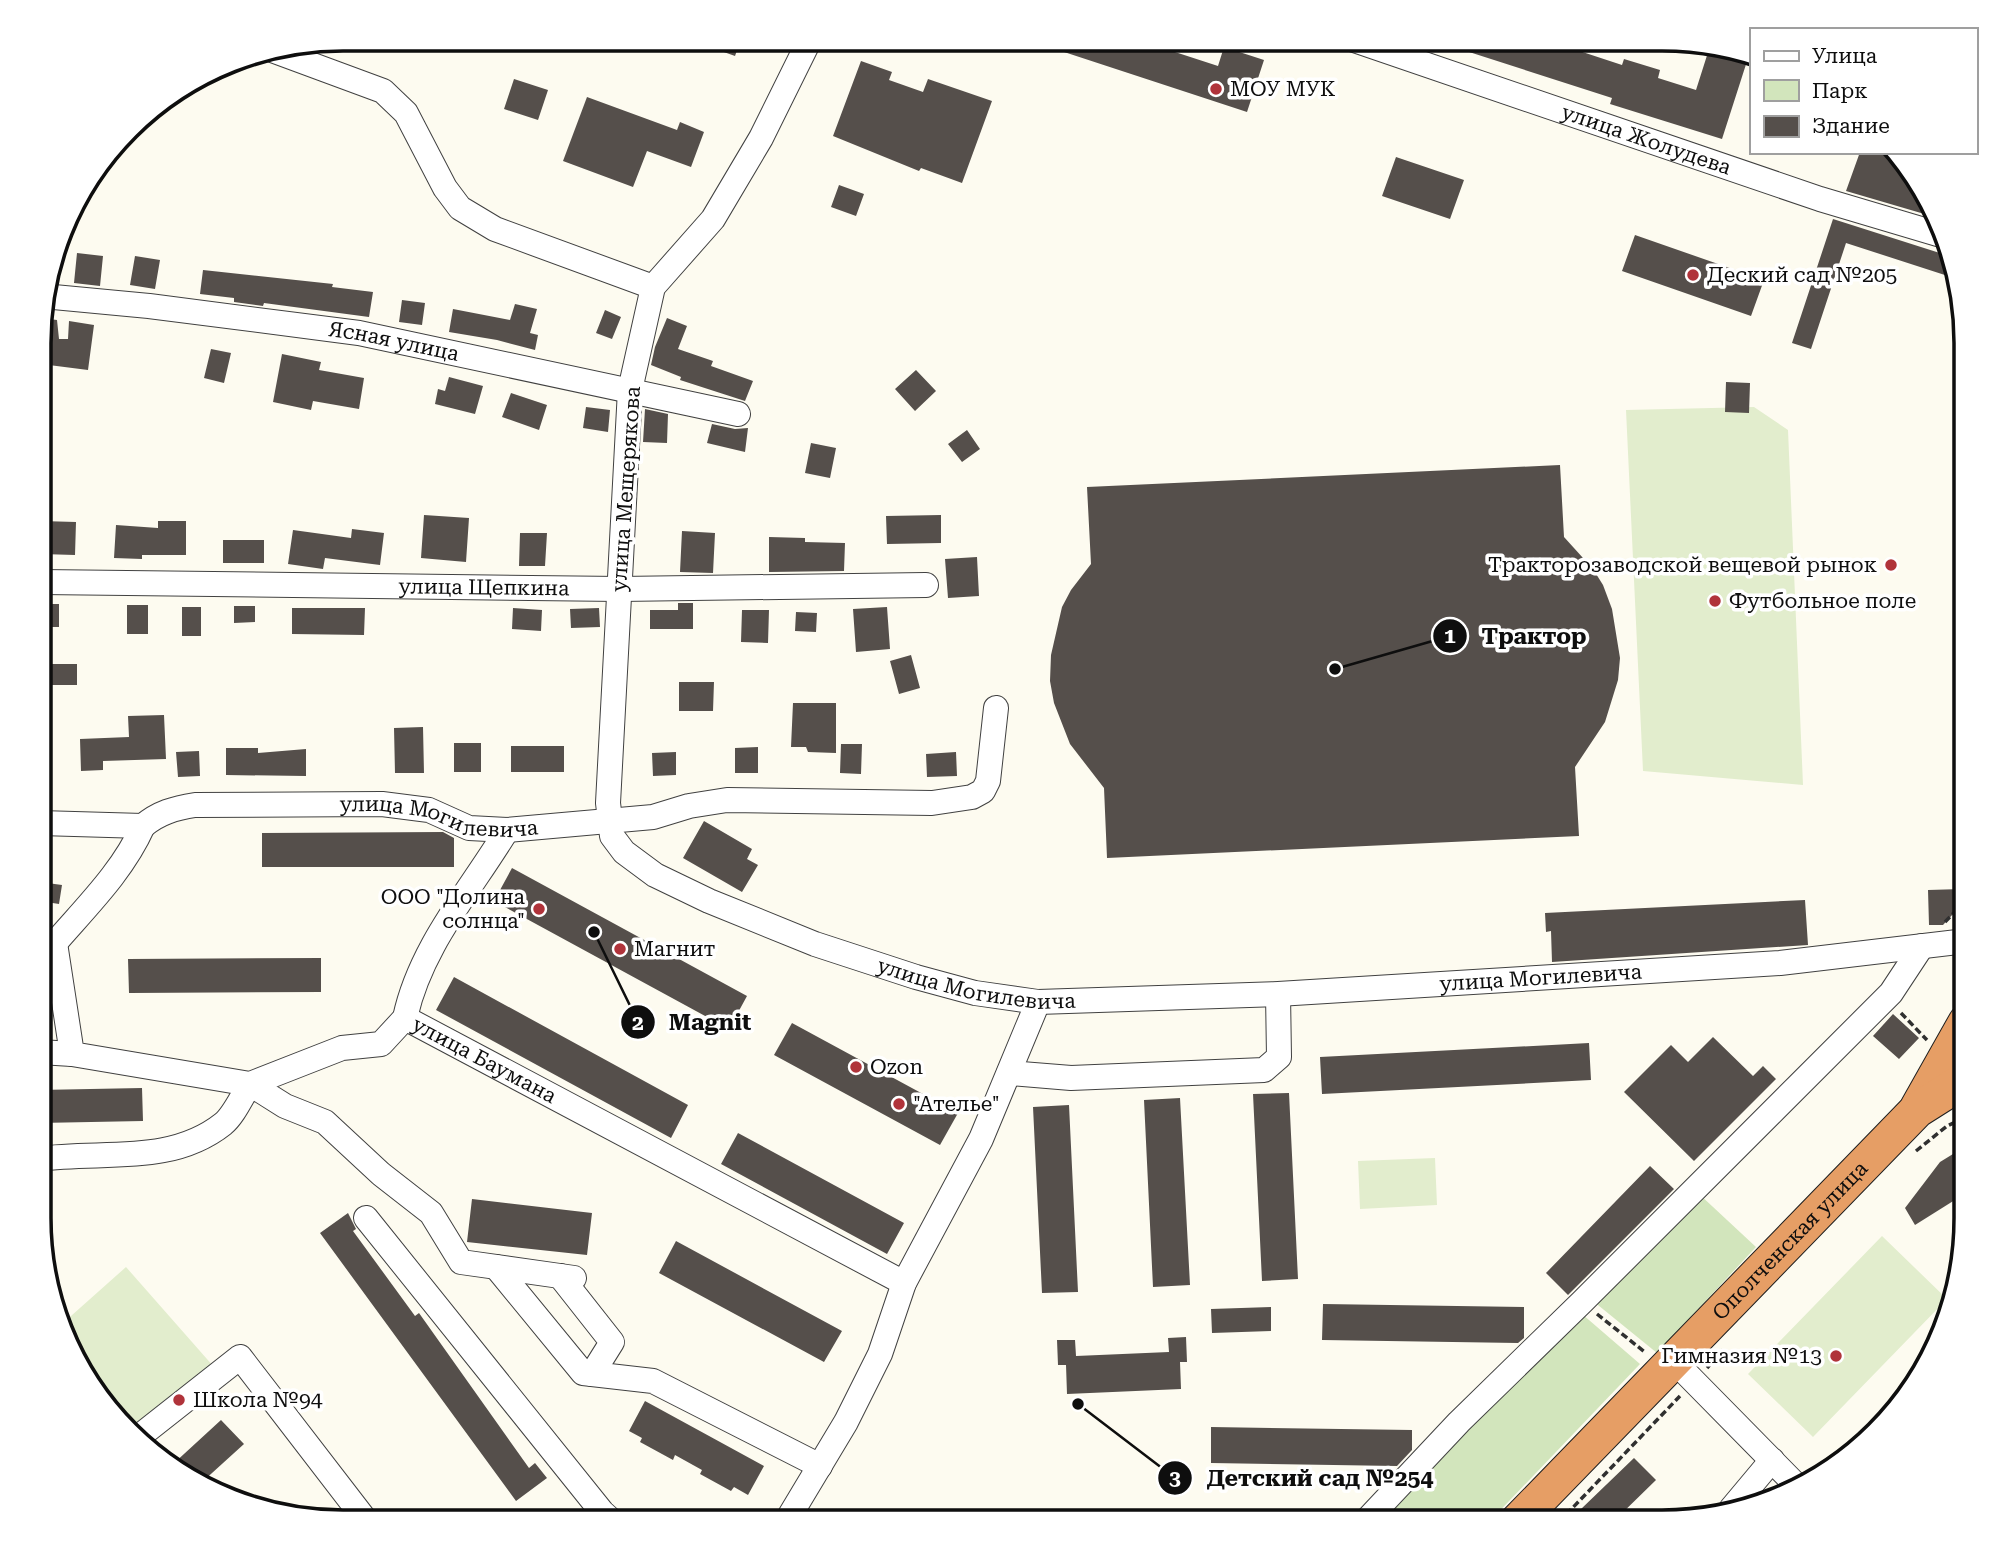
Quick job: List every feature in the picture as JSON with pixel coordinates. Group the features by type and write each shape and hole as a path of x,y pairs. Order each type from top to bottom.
{"highway":[{"name":"Ополченская улица","path":"1917,1110 1954,1044"},
{"name":"Ополченская улица","path":"1529,1510 1917,1110 1954,1087"}],"street":[{"name":"улица Мещерякова","path":"609,820 630,390 653,287 713,219 761,138 804,51"},
{"name":"улица Жолудева","path":"1387,51 1820,199 1933,232"},
{"path":"288,56 383,90 406,113 445,188 460,208 495,229 653,287"},
{"name":"Ясная улица","path":"54,297 162,307 359,333 738,414"},
{"name":"улица Щепкина","path":"51,582 620,589 926,585"},
{"path":"609,820 653,817 689,806 727,800 932,803 972,797 983,791 989,781 996,708"},
{"name":"улица Могилевича","path":"51,822 143,826 166,812 195,805 382,804 429,810 469,828 507,830 609,820 612,836 624,852 655,875 709,901 815,944 916,977 975,993 1038,1002 1278,994 1780,963 1954,942"},
{"path":"51,944 115,874 133,848 143,826"},
{"path":"405,1018 411,990 426,957 507,830"},
{"path":"1376,1510 1459,1422 1892,993 1922,946"},
{"path":"51,965 72,1054"},
{"path":"1009,1073 1070,1078 1264,1070 1279,1057 1278,994"},
{"path":"793,1510 846,1422 880,1354 904,1283 981,1139 1038,1002"},
{"name":"улица Баумана","path":"250,1084 342,1048 382,1044 405,1018 904,1283"},
{"path":"51,1053 250,1084 285,1106 326,1122 381,1174 431,1213 461,1262 567,1277 612,1342 592,1374"},
{"path":"51,1158 160,1152 182,1145 225,1123 250,1084"},
{"path":"366,1218 600,1510"},
{"path":"496,1267 583,1373 653,1381 820,1466"},
{"path":"144,1433 240,1357 358,1510"},
{"path":"1671,1366 1791,1480"},
{"path":"1739,1500 1772,1460"}],"path":[{"path":"1582,1302 1671,1366"}],"green space":[{"name":"Футбольное поле","path":"1754,407 1788,430 1803,785 1643,771 1626,410"},
{"path":"1435,1158 1437,1205 1360,1209 1358,1161"},
{"path":"1698,1193 1756,1247 1657,1353 1593,1301"},
{"path":"1882,1236 1944,1296 1941,1305 1813,1437 1748,1374"},
{"path":"126,1267 214,1367 142,1430 100,1381 68,1318"},
{"path":"1582,1314 1640,1364 1500,1510 1384,1510"}],"building":[{"path":"721,51 737,51 735,56"},
{"name":"МОУ МУК","path":"1061,51 1172,51 1218,66 1223,51 1236,51 1264,60 1247,112"},
{"path":"1466,51 1579,51 1622,65 1624,59 1660,70 1658,78 1696,90 1707,54 1746,63 1722,139 1610,104 1612,98"},
{"path":"861,61 892,72 889,80 923,92 928,79 992,101 962,183 921,168 919,171 833,136"},
{"path":"514,79 548,90 538,120 504,109"},
{"path":"587,97 677,130 680,122 704,132 691,167 647,151 633,187 563,161"},
{"path":"1859,154 1885,154 1905,180 1924,214 1846,191"},
{"path":"1396,157 1464,180 1450,219 1382,196"},
{"path":"839,185 864,194 856,216 831,207"},
{"path":"1833,219 1940,253 1946,275 1846,243 1811,349 1792,343"},
{"name":"Деский сад №205","path":"1635,235 1764,280 1751,316 1622,271"},
{"path":"77,253 103,256 100,286 74,283"},
{"path":"135,256 160,260 155,289 130,285"},
{"path":"203,270 333,284 332,287 373,292 369,317 264,303 263,306 234,302 234,298 200,294"},
{"path":"402,300 425,303 422,325 399,322"},
{"path":"515,304 537,309 530,333 538,335 535,350 449,332 453,309 510,320"},
{"path":"605,310 621,317 612,339 596,333"},
{"path":"667,318 687,326 678,349 713,361 711,366 753,381 745,401 680,380 681,377 651,365"},
{"path":"51,319 57,320 59,339 68,339 69,321 94,325 88,370 51,365"},
{"path":"211,349 231,353 224,383 204,378"},
{"path":"282,354 321,362 319,370 364,378 359,409 313,401 311,410 273,402"},
{"path":"916,370 936,391 915,411 895,389"},
{"path":"449,377 483,386 475,414 435,404 438,389 445,391"},
{"path":"1726,382 1750,383 1749,413 1725,412"},
{"path":"511,393 547,405 539,430 502,417"},
{"path":"586,407 610,410 608,432 583,428"},
{"path":"645,409 668,414 667,443 643,442"},
{"path":"712,424 735,429 748,428 745,452 707,443"},
{"path":"967,430 980,449 962,462 948,444"},
{"path":"811,443 836,448 830,478 805,473"},
{"path":"1560,465 1564,537 1593,569 1603,585 1612,609 1620,658 1618,680 1605,722 1575,767 1579,836 1107,858 1104,788 1070,744 1054,703 1050,681 1051,655 1062,607 1091,564 1087,487"},
{"path":"424,515 469,518 466,562 421,558"},
{"path":"941,515 941,543 887,544 886,516"},
{"path":"51,521 76,522 75,555 51,554"},
{"path":"158,521 186,521 186,555 142,555 142,559 114,558 116,525 158,528"},
{"path":"352,529 384,533 380,565 325,558 323,569 288,564 293,530 351,538"},
{"path":"682,531 715,533 713,573 680,572"},
{"path":"520,533 547,533 545,566 519,566"},
{"path":"769,537 805,538 805,542 845,543 844,571 769,572"},
{"path":"223,540 264,540 264,563 223,563"},
{"path":"977,557 979,596 948,598 945,559"},
{"path":"678,603 693,603 693,629 650,629 650,610 678,610"},
{"path":"51,604 59,604 59,627 51,627"},
{"path":"127,605 148,605 148,634 127,634"},
{"path":"234,606 255,606 255,622 234,623"},
{"path":"182,607 201,607 201,636 182,636"},
{"path":"887,607 890,649 856,652 853,609"},
{"path":"292,608 365,608 364,635 292,634"},
{"path":"513,608 542,610 541,631 512,629"},
{"path":"599,608 600,627 571,628 570,609"},
{"path":"742,610 769,610 768,643 741,642"},
{"path":"796,612 817,613 816,632 795,631"},
{"path":"911,655 920,688 899,694 890,661"},
{"path":"51,664 77,664 77,685 51,685"},
{"path":"679,682 714,682 713,711 679,711"},
{"path":"793,703 836,703 836,753 808,752 806,747 791,747"},
{"path":"164,715 166,759 103,761 103,770 81,771 80,739 129,737 128,716"},
{"path":"423,727 424,773 395,773 394,728"},
{"path":"454,743 481,743 481,772 454,772"},
{"path":"841,744 862,744 861,774 840,773"},
{"path":"511,746 564,746 564,772 511,772"},
{"path":"758,747 758,773 735,773 735,748"},
{"path":"226,748 258,748 258,753 306,749 306,776 226,775"},
{"path":"199,751 200,776 178,777 176,752"},
{"path":"676,752 676,775 653,776 652,753"},
{"path":"956,752 957,776 927,777 926,754"},
{"path":"704,821 752,849 747,859 758,865 742,892 683,858"},
{"path":"443,832 454,838 454,867 262,867 262,833"},
{"name":"Магнит","path":"512,868 747,996 729,1029 494,901"},
{"path":"51,884 62,885 59,904 51,903"},
{"path":"1954,889 1954,913 1943,925 1929,925 1928,890"},
{"path":"1805,900 1808,945 1552,962 1551,931 1546,932 1545,913"},
{"path":"321,958 321,992 129,993 128,959"},
{"path":"454,977 688,1105 671,1138 436,1010"},
{"path":"1893,1014 1919,1038 1899,1059 1873,1036"},
{"path":"792,1023 958,1113 940,1145 774,1055"},
{"path":"1713,1037 1753,1076 1763,1066 1776,1079 1694,1161 1624,1092 1671,1045 1688,1062"},
{"path":"1589,1043 1591,1080 1322,1094 1320,1057"},
{"path":"142,1088 143,1121 51,1123 51,1090"},
{"path":"1289,1093 1298,1279 1262,1281 1253,1094"},
{"path":"1180,1098 1190,1285 1153,1287 1144,1100"},
{"path":"1069,1105 1078,1292 1042,1293 1033,1107"},
{"path":"738,1133 904,1223 887,1254 721,1164"},
{"path":"1954,1153 1954,1201 1915,1225 1905,1208 1940,1162"},
{"path":"1650,1166 1674,1189 1568,1295 1546,1273"},
{"path":"472,1199 592,1213 587,1255 467,1242"},
{"path":"348,1213 356,1229 353,1231 415,1316 419,1313 529,1468 535,1463 547,1478 516,1501 320,1233"},
{"path":"676,1241 842,1331 824,1362 659,1273"},
{"path":"1323,1304 1524,1307 1524,1338 1518,1343 1322,1340"},
{"path":"1271,1307 1271,1331 1212,1333 1211,1309"},
{"path":"1186,1337 1187,1362 1180,1362 1181,1389 1067,1394 1066,1365 1058,1365 1057,1340 1075,1340 1076,1356 1169,1352 1168,1338"},
{"path":"645,1401 764,1466 748,1495 734,1487 731,1491 700,1474 702,1470 675,1455 673,1460 640,1442 642,1438 629,1431"},
{"path":"221,1420 244,1444 208,1477 178,1460"},
{"path":"1211,1427 1412,1430 1412,1450 1397,1466 1211,1463"},
{"path":"1634,1458 1656,1480 1625,1510 1580,1510"}],"place":[{"name":"МОУ МУК","path":"1216,89"},
{"name":"Деский сад №205","path":"1693,275"},
{"name":"Тракторозаводской вещевой рынок","path":"1891,565"},
{"name":"Футбольное поле","path":"1715,601"},
{"name":"Трактор","path":"1335,669"},
{"name":"ООО \"Долина солнца\"","path":"539,909"},
{"name":"Magnit","path":"594,932"},
{"name":"Магнит","path":"620,949"},
{"name":"Ozon","path":"856,1067"},
{"name":"\"Ателье\"","path":"899,1104"},
{"name":"Гимназия №13","path":"1836,1356"},
{"name":"Школа №94","path":"179,1400"},
{"name":"Детский сад №254","path":"1078,1404"}]}
